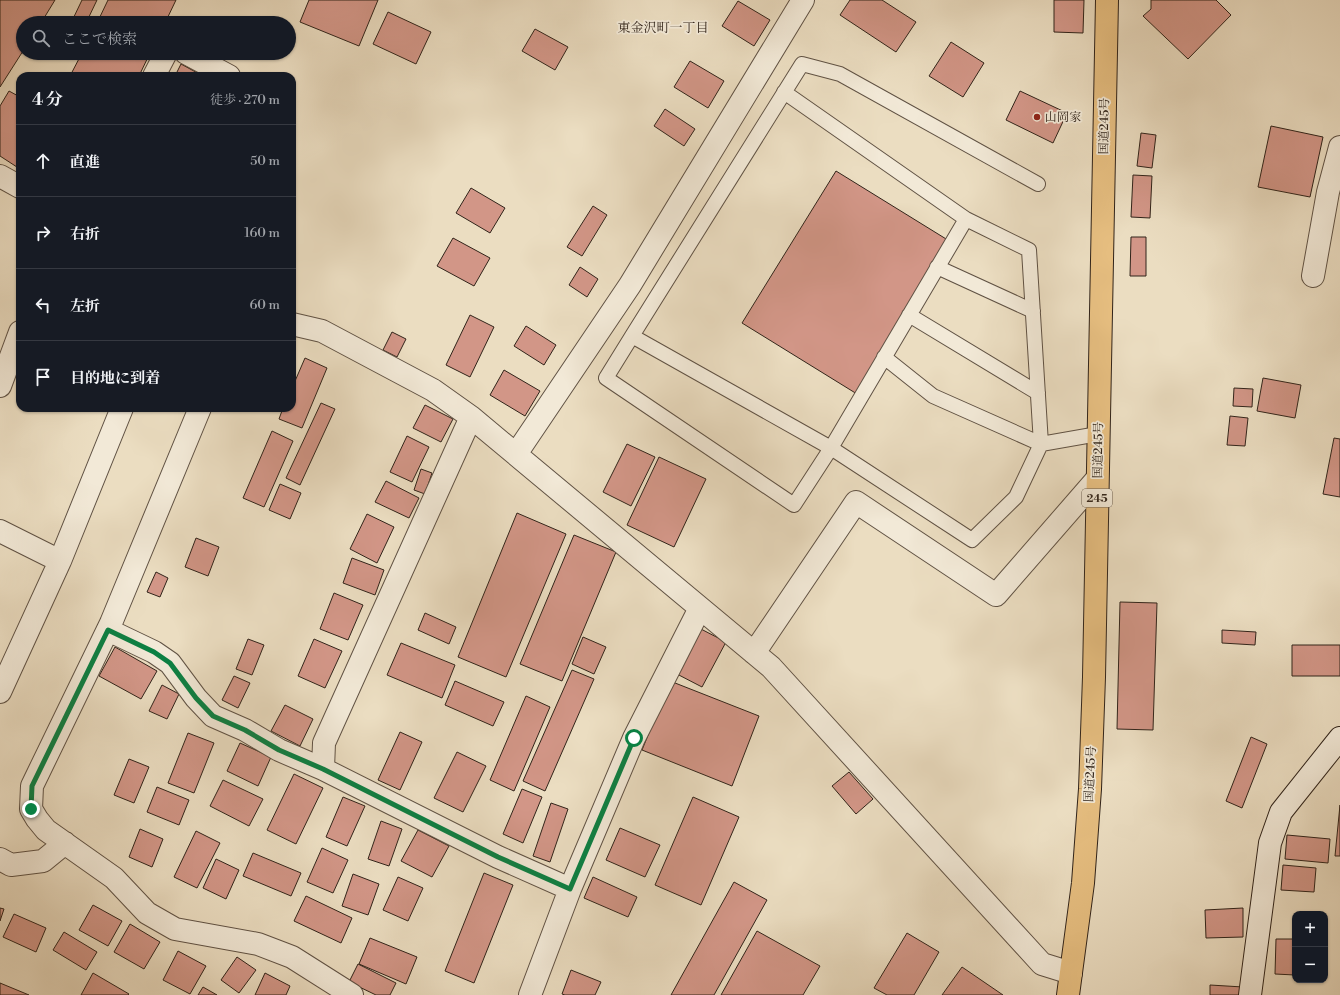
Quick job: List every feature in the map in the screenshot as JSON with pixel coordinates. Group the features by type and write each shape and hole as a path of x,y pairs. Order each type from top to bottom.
{"highway":[{"name":"国道245号","path":"1068,995 1083,883 1090,789 1094,677 1107,0"}],"street":[{"path":"516,454 630,285 803,0"},
{"path":"156,72 162,60"},
{"path":"199,60 222,72"},
{"path":"1313,276 1328,192 1340,147"},
{"path":"0,176 16,185"},
{"path":"296,325 322,331 381,362 433,390 471,417 771,667 1042,964 1071,973"},
{"path":"0,386 16,343"},
{"path":"0,692 60,561 120,412"},
{"path":"198,412 108,630 32,786 31,809 46,830 114,878 147,913 175,929 258,944 292,957 352,995"},
{"path":"323,769 324,743 471,417"},
{"path":"754,653 856,502 996,596 1097,480"},
{"path":"0,531 60,561"},
{"path":"530,995 570,889 634,738 700,608"},
{"path":"108,630 154,652 170,663 196,698 213,716 245,730 279,750 323,769 498,857 570,889"},
{"path":"1250,995 1272,837 1281,812 1340,738"},
{"path":"0,859 11,865 43,861 65,844"}],"lane":[{"path":"966,219 832,448 794,505 606,378 802,64 840,74 1038,184"},
{"path":"632,336 832,448 972,540 1016,497 1041,444 1029,250 966,219 784,92"},
{"path":"937,267 1033,311"},
{"path":"909,315 1038,392"},
{"path":"884,357 933,396 1041,444 1098,434"}],"building":[{"path":"0,0 55,0 45,16 16,16 16,60 17,60 0,87"},
{"path":"82,0 97,0 89,16 74,16"},
{"path":"108,0 176,0 168,16 100,16"},
{"path":"309,0 378,0 359,46 300,22"},
{"path":"850,0 882,0 916,22 896,52 840,15"},
{"path":"1054,0 1084,0 1083,33 1054,32"},
{"path":"1151,0 1216,0 1231,15 1188,59 1143,16 1151,9"},
{"path":"738,1 770,20 754,46 722,26"},
{"path":"388,12 431,32 416,64 373,44"},
{"path":"535,29 568,47 555,70 522,51"},
{"path":"951,42 984,63 963,97 929,76"},
{"path":"78,60 147,60 141,72 72,72"},
{"path":"690,61 724,81 708,108 674,87"},
{"path":"181,64 196,72 177,72"},
{"path":"9,91 16,95 16,166 0,156 0,106"},
{"name":"山岡家","path":"1020,91 1067,113 1053,143 1006,120"},
{"path":"665,109 695,129 684,146 654,126"},
{"path":"1271,126 1323,137 1310,197 1258,187"},
{"path":"1141,133 1156,135 1152,168 1137,166"},
{"path":"836,171 951,242 857,394 742,323"},
{"path":"1133,175 1152,176 1150,218 1131,217"},
{"path":"471,188 505,208 490,233 456,213"},
{"path":"593,206 607,215 582,256 567,247"},
{"path":"1131,237 1146,237 1146,276 1130,276"},
{"path":"453,238 490,258 474,286 437,266"},
{"path":"580,267 598,279 587,297 569,285"},
{"path":"470,315 494,327 470,377 446,365"},
{"path":"526,326 556,345 544,365 514,346"},
{"path":"392,332 406,339 397,357 383,350"},
{"path":"305,358 327,368 302,428 279,419 282,412 296,412 296,379"},
{"path":"504,370 540,391 525,416 490,395"},
{"path":"1263,378 1301,385 1295,418 1257,411"},
{"path":"1234,388 1253,389 1252,407 1233,406"},
{"path":"321,403 335,409 300,485 286,478"},
{"path":"425,405 453,419 441,442 413,428"},
{"path":"1230,416 1248,418 1245,446 1227,445"},
{"path":"272,431 293,441 264,507 243,498"},
{"path":"407,436 429,447 412,482 390,472"},
{"path":"1334,438 1340,439 1340,497 1323,494"},
{"path":"627,444 655,457 631,506 603,492"},
{"path":"659,457 706,479 674,547 627,525"},
{"path":"421,469 432,473 425,494 414,490"},
{"path":"386,481 419,498 409,518 375,502"},
{"path":"280,484 301,493 290,519 269,510"},
{"path":"517,513 566,534 506,677 458,657"},
{"path":"367,514 394,527 377,563 350,549"},
{"path":"574,535 616,552 562,681 520,664"},
{"path":"196,538 219,547 208,576 185,567"},
{"path":"352,558 384,570 375,595 343,583"},
{"path":"156,572 168,578 160,597 147,592"},
{"path":"334,593 363,605 348,640 320,629"},
{"path":"1120,602 1157,603 1153,730 1117,729"},
{"path":"425,613 456,627 449,644 418,630"},
{"path":"699,628 726,642 702,687 675,673"},
{"path":"1222,630 1256,632 1255,645 1222,643"},
{"path":"583,637 606,647 594,674 572,664"},
{"path":"248,639 264,645 252,675 236,669"},
{"path":"314,639 342,651 325,688 298,676"},
{"path":"401,643 455,665 442,698 387,675"},
{"path":"1292,645 1340,645 1340,676 1292,676"},
{"path":"115,647 157,671 141,699 99,676"},
{"path":"572,670 594,679 545,791 523,781"},
{"path":"234,676 250,683 238,708 222,700"},
{"path":"455,681 504,702 493,726 445,705"},
{"path":"670,681 759,716 732,786 642,750"},
{"path":"162,685 179,694 167,719 149,711"},
{"path":"526,696 550,707 514,791 490,780"},
{"path":"285,705 313,719 300,746 271,731"},
{"path":"400,732 422,742 400,790 378,780"},
{"path":"188,733 214,743 194,793 168,783"},
{"path":"1251,737 1267,744 1242,808 1226,801"},
{"path":"240,743 271,757 258,786 227,771"},
{"path":"457,752 486,766 463,812 434,798"},
{"path":"129,759 149,767 134,803 114,795"},
{"path":"849,772 873,799 856,814 832,786"},
{"path":"294,774 323,788 296,844 267,830"},
{"path":"223,780 263,799 249,826 210,806"},
{"path":"157,787 189,800 179,825 147,812"},
{"path":"522,789 542,797 523,843 503,834"},
{"path":"343,797 365,806 347,846 326,837"},
{"path":"693,797 739,817 701,905 655,885"},
{"path":"551,803 568,809 550,862 533,856"},
{"path":"1340,805 1340,856 1335,856"},
{"path":"381,821 402,829 389,866 368,859"},
{"path":"620,828 660,845 645,877 606,860"},
{"path":"140,829 163,839 152,867 129,857"},
{"path":"418,830 449,846 432,877 401,861"},
{"path":"196,831 220,843 197,888 174,877"},
{"path":"1287,835 1330,839 1328,863 1285,859"},
{"path":"322,848 348,860 333,893 307,882"},
{"path":"253,853 301,873 291,896 243,876"},
{"path":"216,859 239,870 226,899 203,888"},
{"path":"1283,865 1316,868 1314,892 1281,890"},
{"path":"484,873 513,885 474,983 445,971"},
{"path":"353,874 379,884 368,915 342,906"},
{"path":"398,877 423,888 408,921 383,910"},
{"path":"593,877 637,897 628,917 584,898"},
{"path":"734,882 767,900 714,995 671,995"},
{"path":"306,896 352,918 341,943 294,921"},
{"path":"93,905 122,921 108,946 79,930"},
{"path":"0,908 4,909 0,921"},
{"path":"1243,908 1243,937 1206,938 1205,910"},
{"path":"14,914 46,928 36,952 3,937"},
{"path":"130,924 160,942 144,969 114,952"},
{"path":"757,931 820,966 803,995 721,995"},
{"path":"64,932 97,952 86,970 53,950"},
{"path":"907,933 939,952 914,995 887,995 874,988"},
{"path":"370,938 417,957 406,984 359,964"},
{"path":"1276,939 1292,939 1292,975 1275,974"},
{"path":"178,951 206,966 190,994 163,980"},
{"path":"237,957 256,970 239,993 221,980"},
{"path":"358,964 396,983 390,995 376,995 349,982"},
{"path":"962,967 1003,995 942,995"},
{"path":"571,970 601,982 595,995 562,994"},
{"path":"93,973 129,994 81,995"},
{"path":"265,973 290,986 286,995 255,995"},
{"path":"0,983 29,995 0,995"},
{"path":"1210,985 1243,987 1242,995 1210,995"},
{"path":"203,987 217,995 198,995"}],"place":[{"name":"山岡家","path":"1037,117"}],"district":[{"name":"東金沢町一丁目","path":"663,27"}],"route":[{"path":"31,809 32,786 108,630 154,652 170,663 196,698 213,716 245,730 279,750 323,769 498,857 570,889 634,738"}]}
